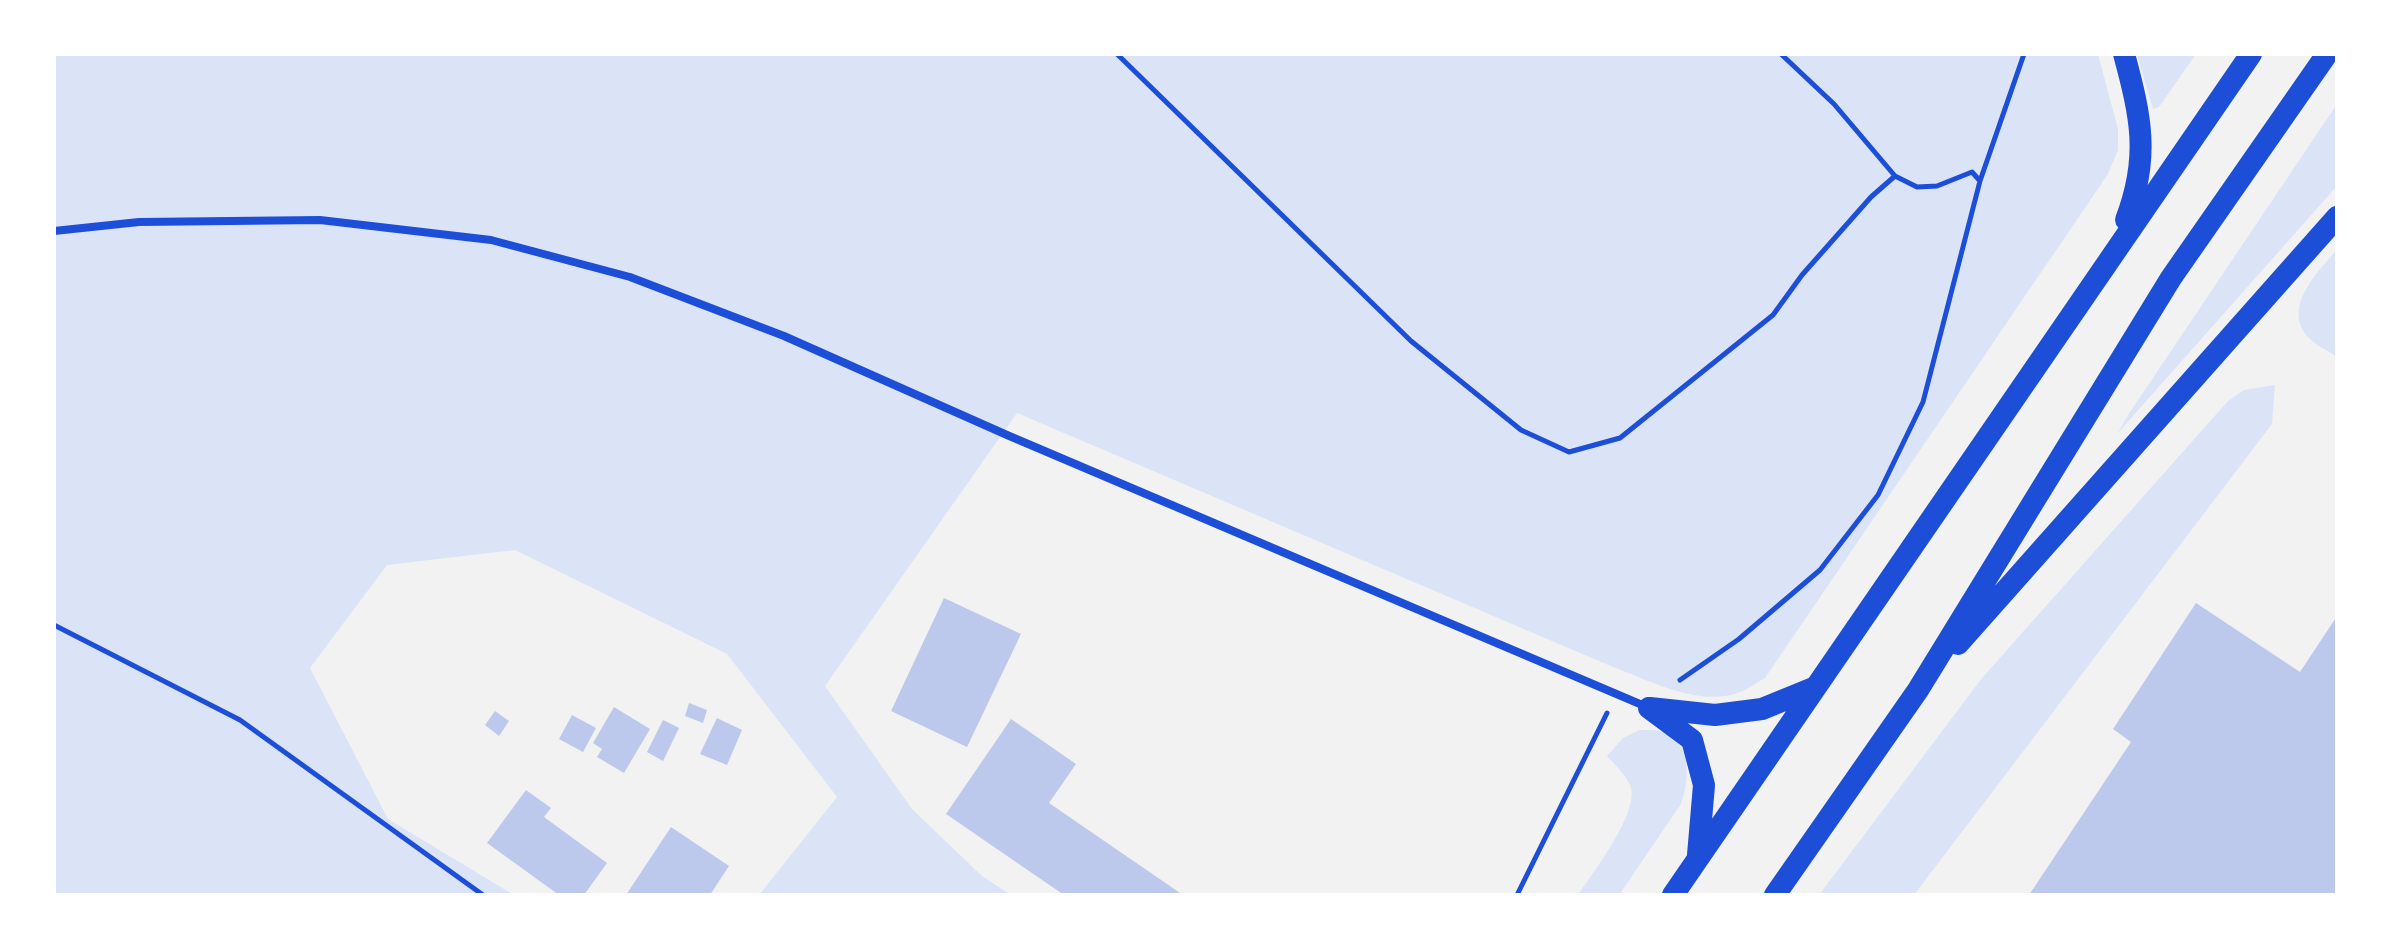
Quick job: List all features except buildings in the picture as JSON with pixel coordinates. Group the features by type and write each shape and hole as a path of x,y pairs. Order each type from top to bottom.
{"highway":[{"path":"2113,254 2134,198 2142,155 2141,122 2124,54"},
{"path":"1673,895 2251,54"},
{"path":"1775,895 1918,690 2171,278 2327,54"},
{"path":"1918,690 2337,217"},
{"path":"1649,708 1715,715 1762,709 1816,687"},
{"path":"1649,708 1692,740 1704,785 1697,859"}],"street":[{"path":"54,231 139,222 320,220 491,240 630,277 784,336 1007,435 1649,708"}],"path":[{"path":"1117,54 1411,341 1521,430 1569,452 1620,438 1773,315 1802,275 1871,197 1895,176"},
{"path":"1781,54 1834,104 1895,176 1917,187 1937,186 1972,172 1980,181"},
{"path":"1649,708 1686,676 1739,639 1820,570 1878,495 1923,402 1980,181 2024,54"},
{"path":"54,625 240,720 481,895"},
{"path":"1517,895 1616,695"}],"shaded area":[{"path":"54,54 2098,54 2118,129 2118,150 2108,174 1765,678 1743,691 1711,697 1660,685 1017,413 825,686 912,809 982,876 1011,895 759,895 837,797 727,654 515,550 387,565 310,668 388,819 514,895 54,895"},
{"path":"2137,54 2196,54 2159,107 2153,109"},
{"path":"2337,104 2337,186 2117,434 2130,412"},
{"path":"2337,250 2337,357 2310,339 2302,328 2299,316 2305,292"},
{"path":"2275,385 2272,424 1914,895 1819,895 1982,678 2228,401 2244,390"},
{"path":"1639,730 1662,732 1680,747 1687,775 1681,804 1619,895 1578,895 1614,841 1629,810 1632,796 1628,781 1607,756 1623,738"}]}
